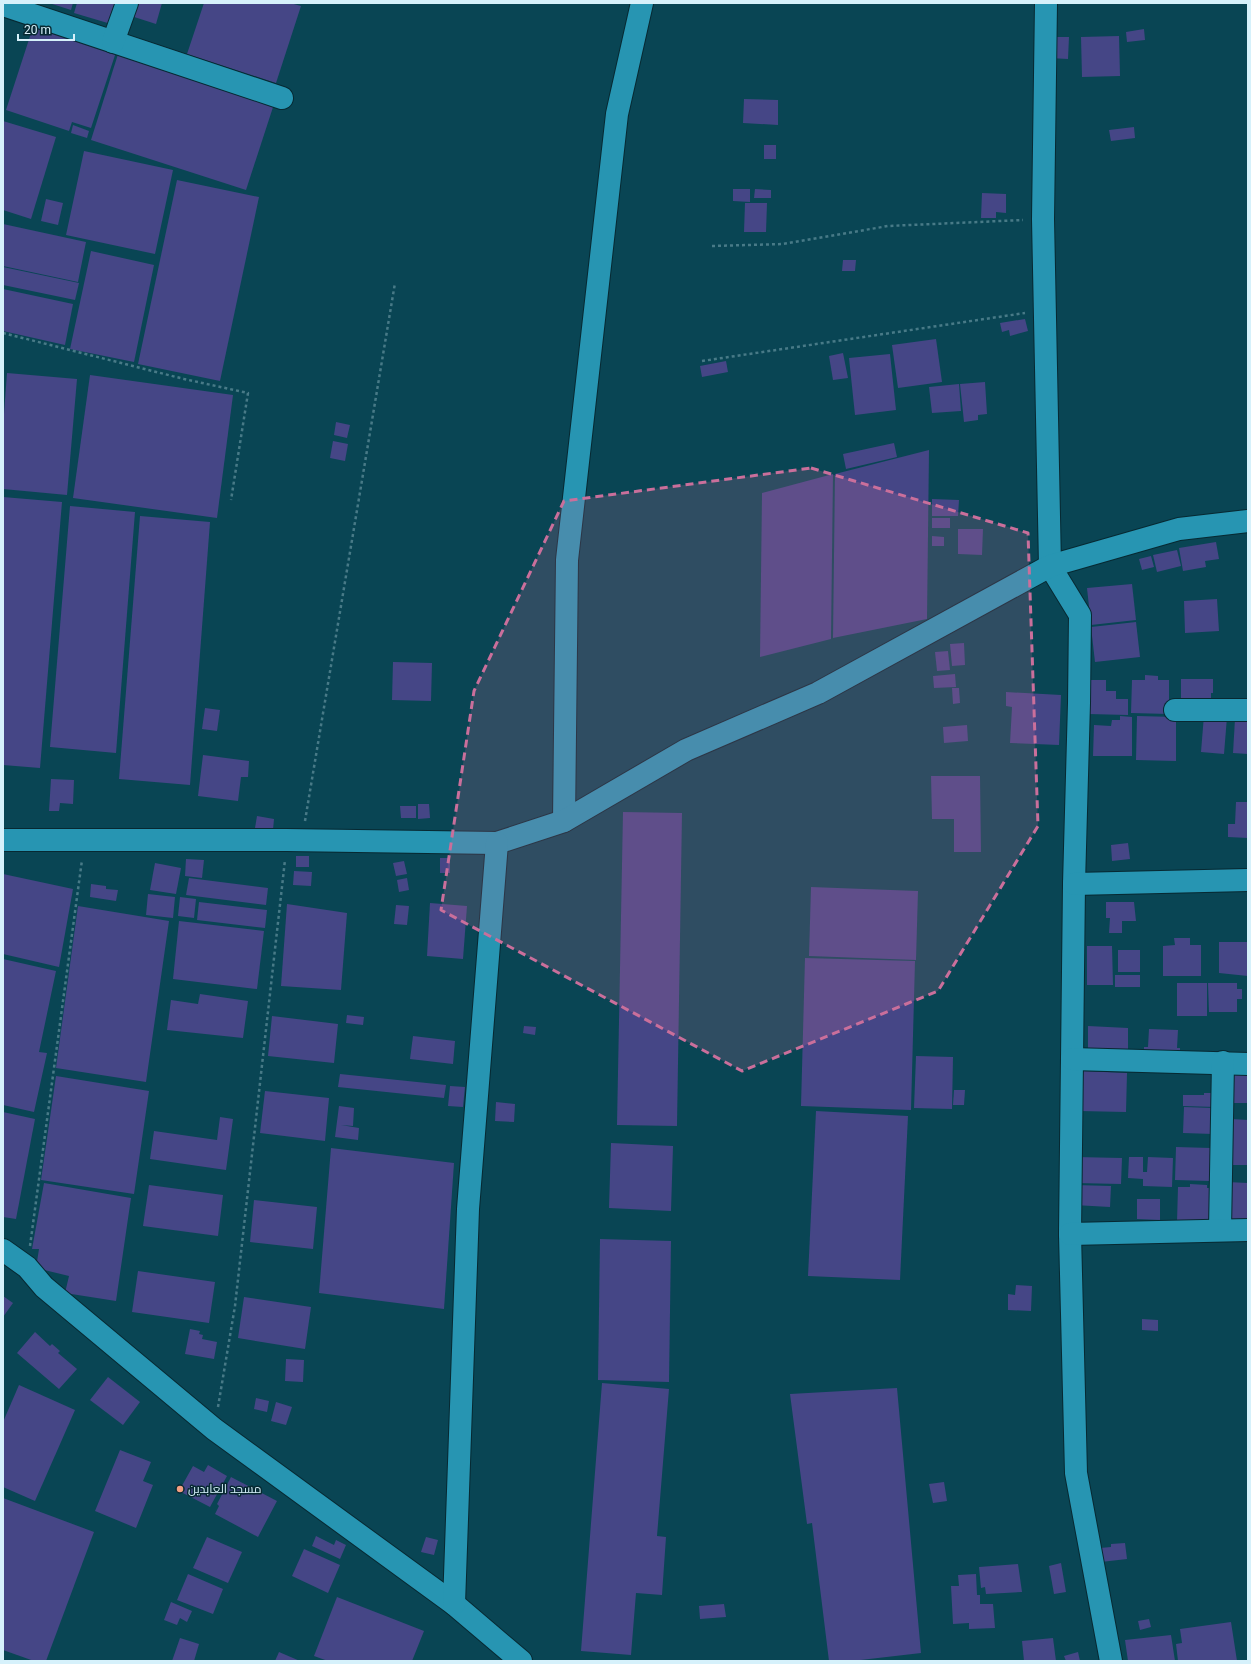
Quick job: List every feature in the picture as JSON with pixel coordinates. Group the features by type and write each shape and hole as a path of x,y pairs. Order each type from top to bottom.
{"street":[{"path":"113,42 127,3"},
{"path":"564,821 567,560 617,114 642,3"},
{"path":"1046,3 1043,219 1050,566 1080,615 1080,702 1074,884 1070,1234 1076,1473 1112,1661"},
{"path":"3,5 282,98"},
{"path":"3,840 288,840 497,843 564,821 686,750 818,693 1050,566 1179,529 1248,521"},
{"path":"1175,710 1248,710"},
{"path":"454,1604 468,1209 497,843"},
{"path":"1074,884 1107,882 1248,880"},
{"path":"1072,1059 1223,1062 1248,1064"},
{"path":"1220,1230 1223,1062"},
{"path":"1070,1234 1248,1230"},
{"path":"3,1250 27,1267 44,1287 214,1429 454,1604 521,1661"}],"path":[{"path":"712,246 783,244 888,226 1043,219"},
{"path":"214,1429 235,1306 288,840 304,826 395,283"},
{"path":"702,361 1045,310"},
{"path":"3,334 176,377 248,393 232,500"},
{"path":"27,1267 85,840"}],"highlighted area":[{"path":"811,468 1028,533 1038,826 938,991 742,1071 441,910 474,691 564,501"}],"building":[{"path":"49,3 73,3 71,10"},
{"path":"77,3 117,3 111,24 74,13"},
{"path":"135,3 162,3 156,24 131,16"},
{"path":"204,3 290,3 301,6 276,83 187,54"},
{"path":"35,21 117,49 91,128 72,122 69,131 6,110"},
{"path":"1144,29 1145,40 1127,42 1126,32"},
{"path":"1119,36 1120,76 1082,77 1081,37"},
{"path":"1050,37 1069,37 1068,59 1049,58"},
{"path":"119,51 275,101 246,190 91,140"},
{"path":"744,99 778,100 778,125 743,123"},
{"path":"3,121 56,137 31,219 3,210"},
{"path":"73,125 89,131 87,138 71,133"},
{"path":"1134,127 1135,138 1111,141 1109,130"},
{"path":"764,145 776,145 776,159 764,159"},
{"path":"84,151 173,170 155,254 66,235"},
{"path":"177,180 259,197 220,381 138,364"},
{"path":"733,189 750,189 750,202 733,201"},
{"path":"755,189 771,190 771,198 754,198"},
{"path":"982,193 1006,194 1006,213 996,212 996,218 981,218"},
{"path":"46,199 63,203 58,225 41,221"},
{"path":"745,203 767,203 766,232 744,232"},
{"path":"3,224 86,242 78,282 3,266"},
{"path":"91,251 154,265 134,362 70,349"},
{"path":"843,260 856,260 855,271 842,271"},
{"path":"3,267 79,283 75,300 3,285"},
{"path":"3,289 73,304 65,345 3,331"},
{"path":"1025,319 1028,331 1010,336 1009,330 1002,332 1000,323"},
{"path":"936,339 942,382 898,388 892,345"},
{"path":"843,353 848,378 833,380 829,356"},
{"path":"890,354 896,410 855,415 849,358"},
{"path":"726,361 728,372 702,377 700,366"},
{"path":"7,373 77,379 67,495 3,489 3,427"},
{"path":"90,375 233,395 217,518 73,498"},
{"path":"985,382 987,414 978,415 978,420 964,422 960,384"},
{"path":"959,384 961,411 932,413 929,387"},
{"path":"336,422 350,425 347,438 334,435"},
{"path":"333,441 348,444 345,461 330,458"},
{"path":"894,443 897,457 846,469 843,454"},
{"path":"929,450 927,619 833,638 835,474"},
{"path":"833,474 831,639 760,657 762,493"},
{"path":"3,497 62,502 40,768 3,765"},
{"path":"932,499 959,500 958,516 932,516"},
{"path":"70,506 135,512 116,753 50,747"},
{"path":"140,516 210,522 190,785 119,779"},
{"path":"932,518 950,518 950,528 932,528"},
{"path":"958,529 983,529 982,555 958,554"},
{"path":"932,536 944,537 944,546 932,546"},
{"path":"1216,542 1219,559 1205,561 1206,567 1183,571 1179,548"},
{"path":"1177,550 1181,566 1157,572 1153,555"},
{"path":"1151,556 1154,567 1142,570 1139,559"},
{"path":"1132,584 1136,620 1091,625 1087,588"},
{"path":"1217,599 1219,631 1185,633 1184,601"},
{"path":"1136,622 1140,657 1095,662 1091,627"},
{"path":"964,643 965,665 952,666 950,644"},
{"path":"948,651 950,670 937,671 935,652"},
{"path":"393,662 432,663 431,701 392,700"},
{"path":"955,674 956,687 934,688 933,676"},
{"path":"1145,675 1158,676 1158,680 1169,680 1169,714 1131,713 1132,680 1145,680"},
{"path":"1181,679 1213,679 1213,693 1211,693 1211,701 1181,708"},
{"path":"1088,680 1106,680 1106,691 1116,691 1116,699 1128,699 1128,715 1088,714"},
{"path":"952,688 959,688 960,703 953,704"},
{"path":"1006,692 1061,695 1059,745 1010,743 1012,707 1006,706"},
{"path":"205,708 220,710 217,731 202,729"},
{"path":"1204,715 1227,717 1224,754 1201,752"},
{"path":"1120,716 1132,717 1132,756 1093,756 1094,725 1111,726 1112,720 1120,720"},
{"path":"1137,716 1176,717 1176,761 1136,760"},
{"path":"1235,719 1248,720 1248,754 1233,753"},
{"path":"967,725 968,741 944,743 943,727"},
{"path":"203,755 249,761 248,777 241,777 238,801 198,796"},
{"path":"931,776 980,776 981,852 954,852 954,819 932,819"},
{"path":"51,779 74,780 73,804 60,803 59,811 49,811"},
{"path":"1236,802 1248,802 1248,838 1228,837 1228,824 1235,824"},
{"path":"418,804 429,804 430,818 418,819"},
{"path":"400,806 416,806 416,818 401,818"},
{"path":"623,812 682,813 677,1126 617,1125"},
{"path":"257,816 274,819 273,830 255,828"},
{"path":"1128,843 1130,859 1112,861 1111,845"},
{"path":"296,856 309,856 309,867 296,867"},
{"path":"440,858 450,858 450,873 440,873"},
{"path":"186,859 204,860 202,878 185,876"},
{"path":"404,861 407,874 396,876 393,863"},
{"path":"155,863 181,868 176,894 150,890"},
{"path":"294,871 312,872 311,886 293,885"},
{"path":"3,874 73,889 59,967 3,954"},
{"path":"189,878 268,888 266,905 186,895"},
{"path":"407,878 409,890 399,892 397,880"},
{"path":"91,884 106,886 106,889 118,890 116,901 90,897"},
{"path":"811,887 918,891 916,960 809,956"},
{"path":"148,894 175,897 173,918 146,915"},
{"path":"180,897 196,899 194,918 178,916"},
{"path":"199,902 267,910 265,928 197,920"},
{"path":"1106,902 1134,902 1136,921 1122,921 1122,933 1109,933 1110,918 1106,918"},
{"path":"430,903 467,906 463,959 427,956"},
{"path":"287,904 347,913 341,990 281,986"},
{"path":"396,905 409,906 407,925 394,924"},
{"path":"78,906 169,921 146,1082 56,1068"},
{"path":"179,921 264,931 257,989 173,979"},
{"path":"1174,938 1190,938 1190,945 1201,945 1201,976 1163,976 1163,946 1175,945"},
{"path":"1219,942 1248,942 1248,976 1219,973"},
{"path":"1087,946 1112,946 1113,985 1087,985"},
{"path":"1118,950 1140,950 1140,972 1118,972"},
{"path":"805,958 915,961 911,1110 801,1106"},
{"path":"3,959 56,971 39,1052 47,1053 34,1112 3,1105"},
{"path":"1115,975 1140,975 1140,987 1115,987"},
{"path":"1177,983 1207,983 1207,1016 1177,1016"},
{"path":"1208,983 1237,983 1237,989 1242,989 1242,999 1237,999 1237,1012 1209,1012"},
{"path":"200,994 248,1001 243,1038 167,1030 171,1000 198,1004"},
{"path":"347,1015 364,1017 363,1025 346,1023"},
{"path":"272,1016 338,1024 334,1063 268,1056"},
{"path":"524,1026 536,1027 535,1035 523,1033"},
{"path":"1088,1026 1128,1028 1128,1055 1088,1054"},
{"path":"1149,1029 1178,1030 1177,1048 1180,1048 1180,1056 1144,1055 1144,1047 1148,1047"},
{"path":"413,1036 455,1041 453,1064 410,1059"},
{"path":"916,1056 953,1057 952,1109 914,1108"},
{"path":"1081,1071 1127,1073 1126,1112 1079,1111"},
{"path":"340,1074 446,1085 444,1098 338,1087"},
{"path":"1229,1074 1248,1075 1248,1103 1228,1103"},
{"path":"56,1076 149,1091 134,1194 41,1180"},
{"path":"450,1086 465,1087 463,1107 448,1106"},
{"path":"954,1090 965,1090 964,1105 953,1105"},
{"path":"265,1091 329,1098 325,1141 260,1133"},
{"path":"1204,1093 1215,1093 1215,1107 1183,1106 1183,1095 1204,1095"},
{"path":"496,1102 515,1104 514,1122 495,1121"},
{"path":"339,1106 354,1108 353,1126 341,1125 359,1128 358,1140 335,1137"},
{"path":"1184,1107 1214,1108 1213,1134 1183,1133"},
{"path":"816,1111 908,1116 900,1280 808,1276"},
{"path":"3,1112 35,1119 16,1219 3,1217"},
{"path":"220,1117 233,1119 226,1170 150,1159 154,1131 217,1140"},
{"path":"1231,1119 1248,1120 1248,1165 1229,1165"},
{"path":"611,1143 673,1146 671,1211 609,1208"},
{"path":"1176,1147 1211,1148 1210,1181 1175,1180"},
{"path":"331,1148 454,1163 444,1309 319,1293"},
{"path":"1076,1157 1122,1158 1121,1184 1075,1183"},
{"path":"1129,1157 1143,1157 1143,1179 1128,1178"},
{"path":"1148,1157 1173,1158 1172,1187 1143,1186 1143,1172 1147,1172"},
{"path":"1227,1182 1248,1183 1248,1222 1225,1221"},
{"path":"44,1183 131,1198 116,1301 65,1293 69,1276 36,1268 39,1249 32,1249"},
{"path":"1190,1184 1207,1185 1207,1188 1217,1188 1216,1223 1177,1222 1178,1187 1190,1187"},
{"path":"149,1185 223,1195 218,1236 143,1226"},
{"path":"1075,1185 1111,1186 1110,1207 1074,1205"},
{"path":"1137,1199 1160,1199 1160,1220 1137,1219"},
{"path":"254,1200 317,1207 313,1249 250,1242"},
{"path":"600,1239 671,1241 669,1382 598,1380"},
{"path":"138,1271 215,1282 209,1323 132,1312"},
{"path":"1016,1285 1032,1286 1031,1311 1008,1310 1008,1294 1015,1295"},
{"path":"3,1296 13,1303 3,1317"},
{"path":"244,1297 311,1307 305,1349 238,1338"},
{"path":"1142,1319 1158,1320 1158,1331 1142,1330"},
{"path":"190,1329 200,1331 199,1334 203,1335 202,1339 217,1342 214,1359 185,1354"},
{"path":"35,1332 50,1346 52,1344 60,1351 58,1353 77,1369 59,1389 17,1353"},
{"path":"286,1359 304,1360 303,1382 285,1381"},
{"path":"108,1377 140,1402 123,1425 90,1400"},
{"path":"602,1383 669,1389 657,1536 666,1537 662,1595 636,1593 631,1655 581,1651"},
{"path":"19,1385 75,1410 35,1501 3,1487 3,1422"},
{"path":"897,1388 921,1653 852,1661 829,1661 812,1523 807,1524 790,1394"},
{"path":"256,1398 269,1401 267,1412 254,1409"},
{"path":"276,1402 292,1407 286,1425 271,1421"},
{"path":"120,1450 151,1462 143,1481 153,1485 136,1528 95,1511"},
{"path":"208,1465 227,1476 210,1507 179,1491 193,1466 204,1472"},
{"path":"231,1477 277,1501 258,1537 215,1514 219,1506 217,1504"},
{"path":"944,1482 947,1501 933,1503 929,1484"},
{"path":"3,1498 94,1532 46,1661 34,1661 3,1650"},
{"path":"316,1536 334,1545 336,1540 346,1545 340,1559 312,1546"},
{"path":"207,1537 242,1552 228,1583 193,1568"},
{"path":"426,1537 438,1540 434,1555 421,1552"},
{"path":"1125,1543 1127,1559 1101,1562 1100,1548 1111,1547 1111,1544"},
{"path":"304,1549 340,1565 328,1593 292,1576"},
{"path":"1061,1563 1066,1592 1054,1594 1049,1566"},
{"path":"1018,1564 1022,1592 986,1594 985,1587 981,1588 979,1567"},
{"path":"188,1574 223,1589 213,1614 177,1600"},
{"path":"976,1574 977,1595 980,1595 980,1604 993,1604 995,1628 969,1629 969,1623 953,1624 951,1586 959,1586 958,1575"},
{"path":"337,1597 424,1631 412,1661 328,1661 314,1656"},
{"path":"171,1602 192,1611 187,1622 180,1618 177,1625 164,1620"},
{"path":"724,1604 726,1617 700,1619 699,1606"},
{"path":"1149,1619 1151,1627 1140,1630 1138,1621"},
{"path":"1231,1622 1237,1661 1178,1661 1176,1644 1182,1643 1180,1629"},
{"path":"1171,1635 1175,1661 1128,1661 1125,1640"},
{"path":"180,1638 199,1644 194,1661 172,1661"},
{"path":"1053,1638 1056,1661 1024,1661 1022,1641"},
{"path":"279,1652 300,1661 275,1661"},
{"path":"1078,1652 1080,1661 1066,1661 1064,1656"}],"place":[{"name":"مسجد العابدين","path":"180,1489"}]}
